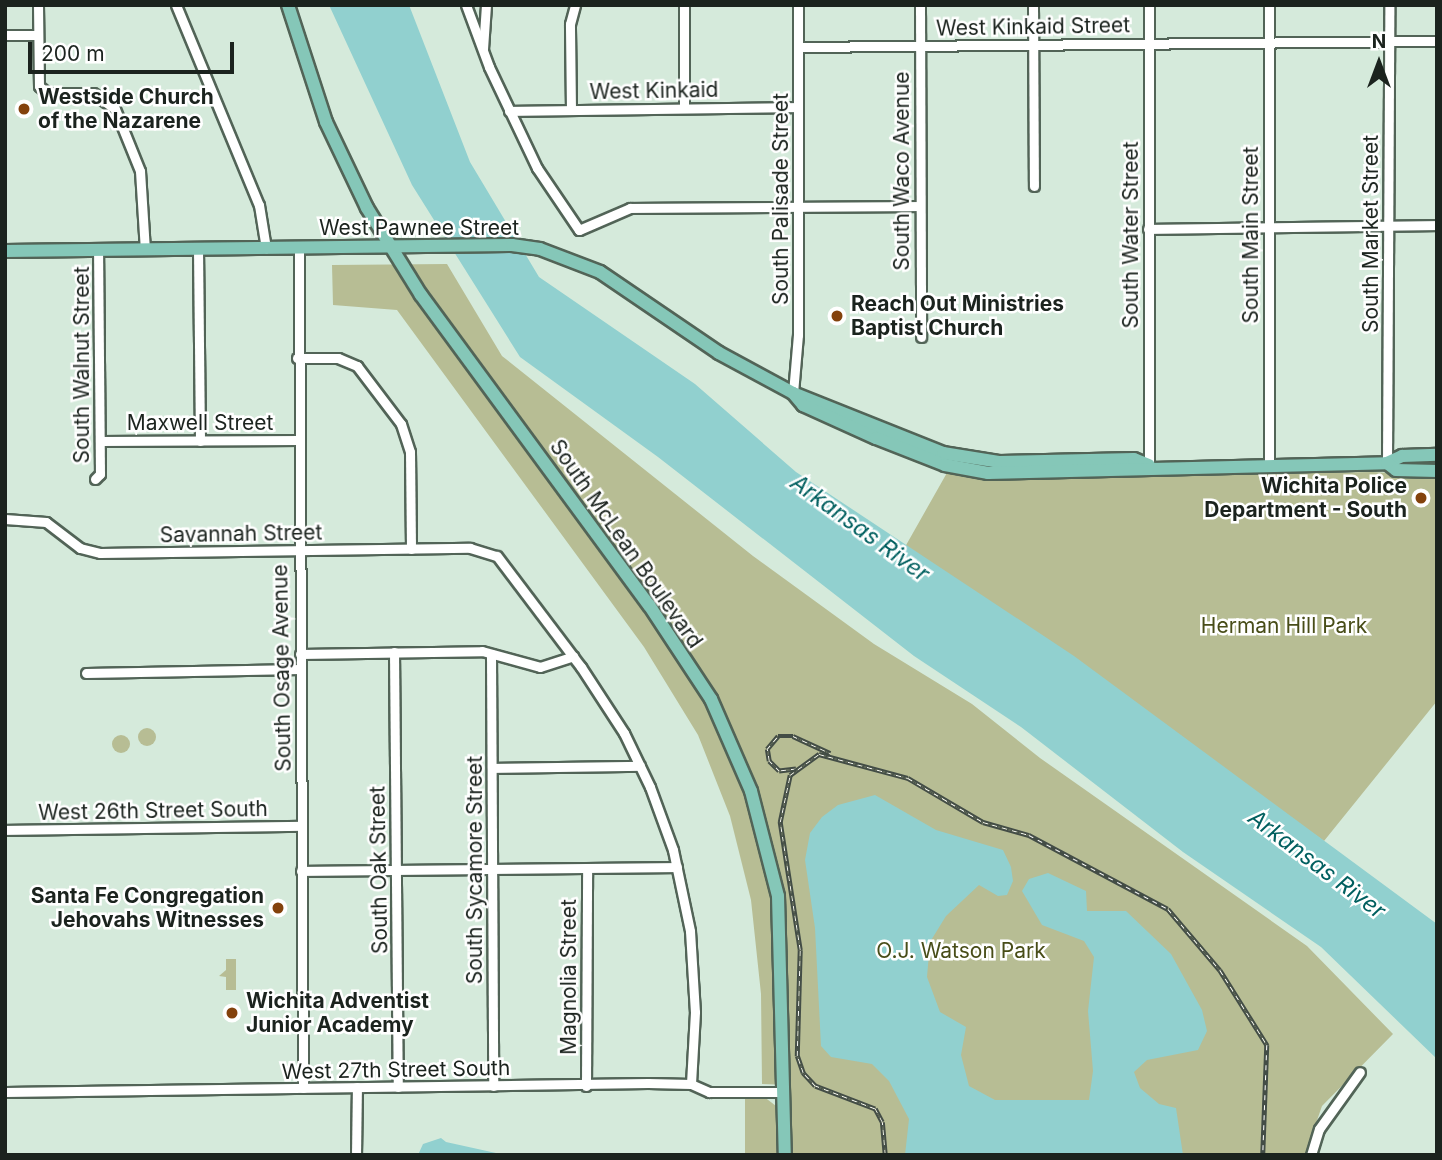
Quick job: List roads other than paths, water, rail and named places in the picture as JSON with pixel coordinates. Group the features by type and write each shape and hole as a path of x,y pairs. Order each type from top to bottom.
{"main road":[{"name":"South McLean Boulevard","path":"288,5 326,122 367,208 391,246 649,605 711,699 751,791 778,896 785,1155"},
{"name":"West Pawnee Street","path":"5,251 512,245 556,253 600,272 719,353 793,393 813,409 963,470 1130,472 1149,466 1387,463"},
{"path":"1437,455 1402,456 1387,463 1396,470 1437,471"}],"street":[{"path":"38,5 39,86 44,92 93,93 115,109 140,171 145,250"},
{"path":"176,5 259,205 266,248"},
{"path":"466,5 483,52 537,168 579,230 630,208 920,205"},
{"path":"483,52 486,5"},
{"path":"571,110 570,24 575,5"},
{"path":"684,5 684,108"},
{"name":"South Palisade Street","path":"793,393 798,206 798,5"},
{"name":"South Waco Avenue","path":"919,5 921,337"},
{"path":"1033,5 1034,186"},
{"name":"South Water Street","path":"1149,5 1149,466"},
{"name":"South Main Street","path":"1269,5 1269,464"},
{"name":"South Market Street","path":"1387,463 1389,5"},
{"path":"5,35 38,35"},
{"name":"West Kinkaid Street","path":"798,47 1437,41"},
{"name":"West Kinkaid","path":"509,111 799,107"},
{"path":"1148,229 1437,225"},
{"name":"South Osage Avenue","path":"299,248 297,358 300,440 303,1088"},
{"path":"198,249 200,441"},
{"name":"South Walnut Street","path":"96,479 100,474 99,250"},
{"path":"297,358 338,358 356,366 401,424 410,453 411,549"},
{"name":"Maxwell Street","path":"100,441 300,440"},
{"name":"Savannah Street","path":"5,519 46,522 93,552 411,549 488,551 503,561 573,656"},
{"name":"South Oak Street","path":"394,652 398,1087"},
{"path":"300,654 491,654 540,667 573,656 624,733 640,766 677,867 690,930 696,1037 691,1084"},
{"name":"South Sycamore Street","path":"491,654 493,1086"},
{"path":"86,673 300,669"},
{"path":"492,768 640,766"},
{"name":"West 26th Street South","path":"5,830 301,827"},
{"path":"301,871 677,867"},
{"name":"Magnolia Street","path":"586,1086 587,868"},
{"path":"1311,1155 1340,1095 1360,1072"},
{"name":"West 27th Street South","path":"5,1092 691,1084 709,1092 784,1092"},
{"path":"356,1155 358,1087"}],"water":[{"name":"Arkansas River","path":"329,5 409,5 470,162 539,277 695,384 796,472 1074,656 1437,924 1437,1059 1321,947 1183,852 1021,727 914,656 658,457 520,357 412,185"},
{"path":"875,795 936,830 1003,850 1011,867 1013,881 1007,895 998,896 979,885 946,916 930,942 927,977 940,1012 966,1027 961,1055 969,1086 995,1100 1089,1100 1093,1071 1088,1011 1094,957 1084,941 1042,925 1022,891 1029,879 1048,873 1086,891 1087,911 1126,911 1171,954 1202,1010 1207,1031 1198,1050 1147,1060 1134,1072 1140,1088 1159,1104 1176,1108 1183,1155 905,1155 909,1119 889,1081 872,1064 831,1057 821,1046 815,928 805,860 810,833 822,817 838,805"},
{"path":"441,1138 446,1142 505,1155 418,1155 423,1144"}],"railway":[{"path":"796,769 779,771 769,761 767,749 778,736 793,736 830,753"},
{"path":"885,1155 882,1122 875,1109 815,1086 803,1073 797,1056 800,950 780,822 790,775 819,754 908,778 983,822 1029,835 1168,909 1220,970 1267,1045 1263,1155"}],"place":[{"name":"Westside Church of the Nazarene","path":"24,109"},
{"name":"Reach Out Ministries Baptist Church","path":"837,316"},
{"name":"Wichita Police Department - South","path":"1421,498"},
{"name":"Santa Fe Congregation Jehovahs Witnesses","path":"278,908"},
{"name":"Wichita Adventist Junior Academy","path":"232,1013"}],"park label":[{"name":"Herman Hill Park","path":"1284,626"},
{"name":"O.J. Watson Park","path":"961,951"}]}
